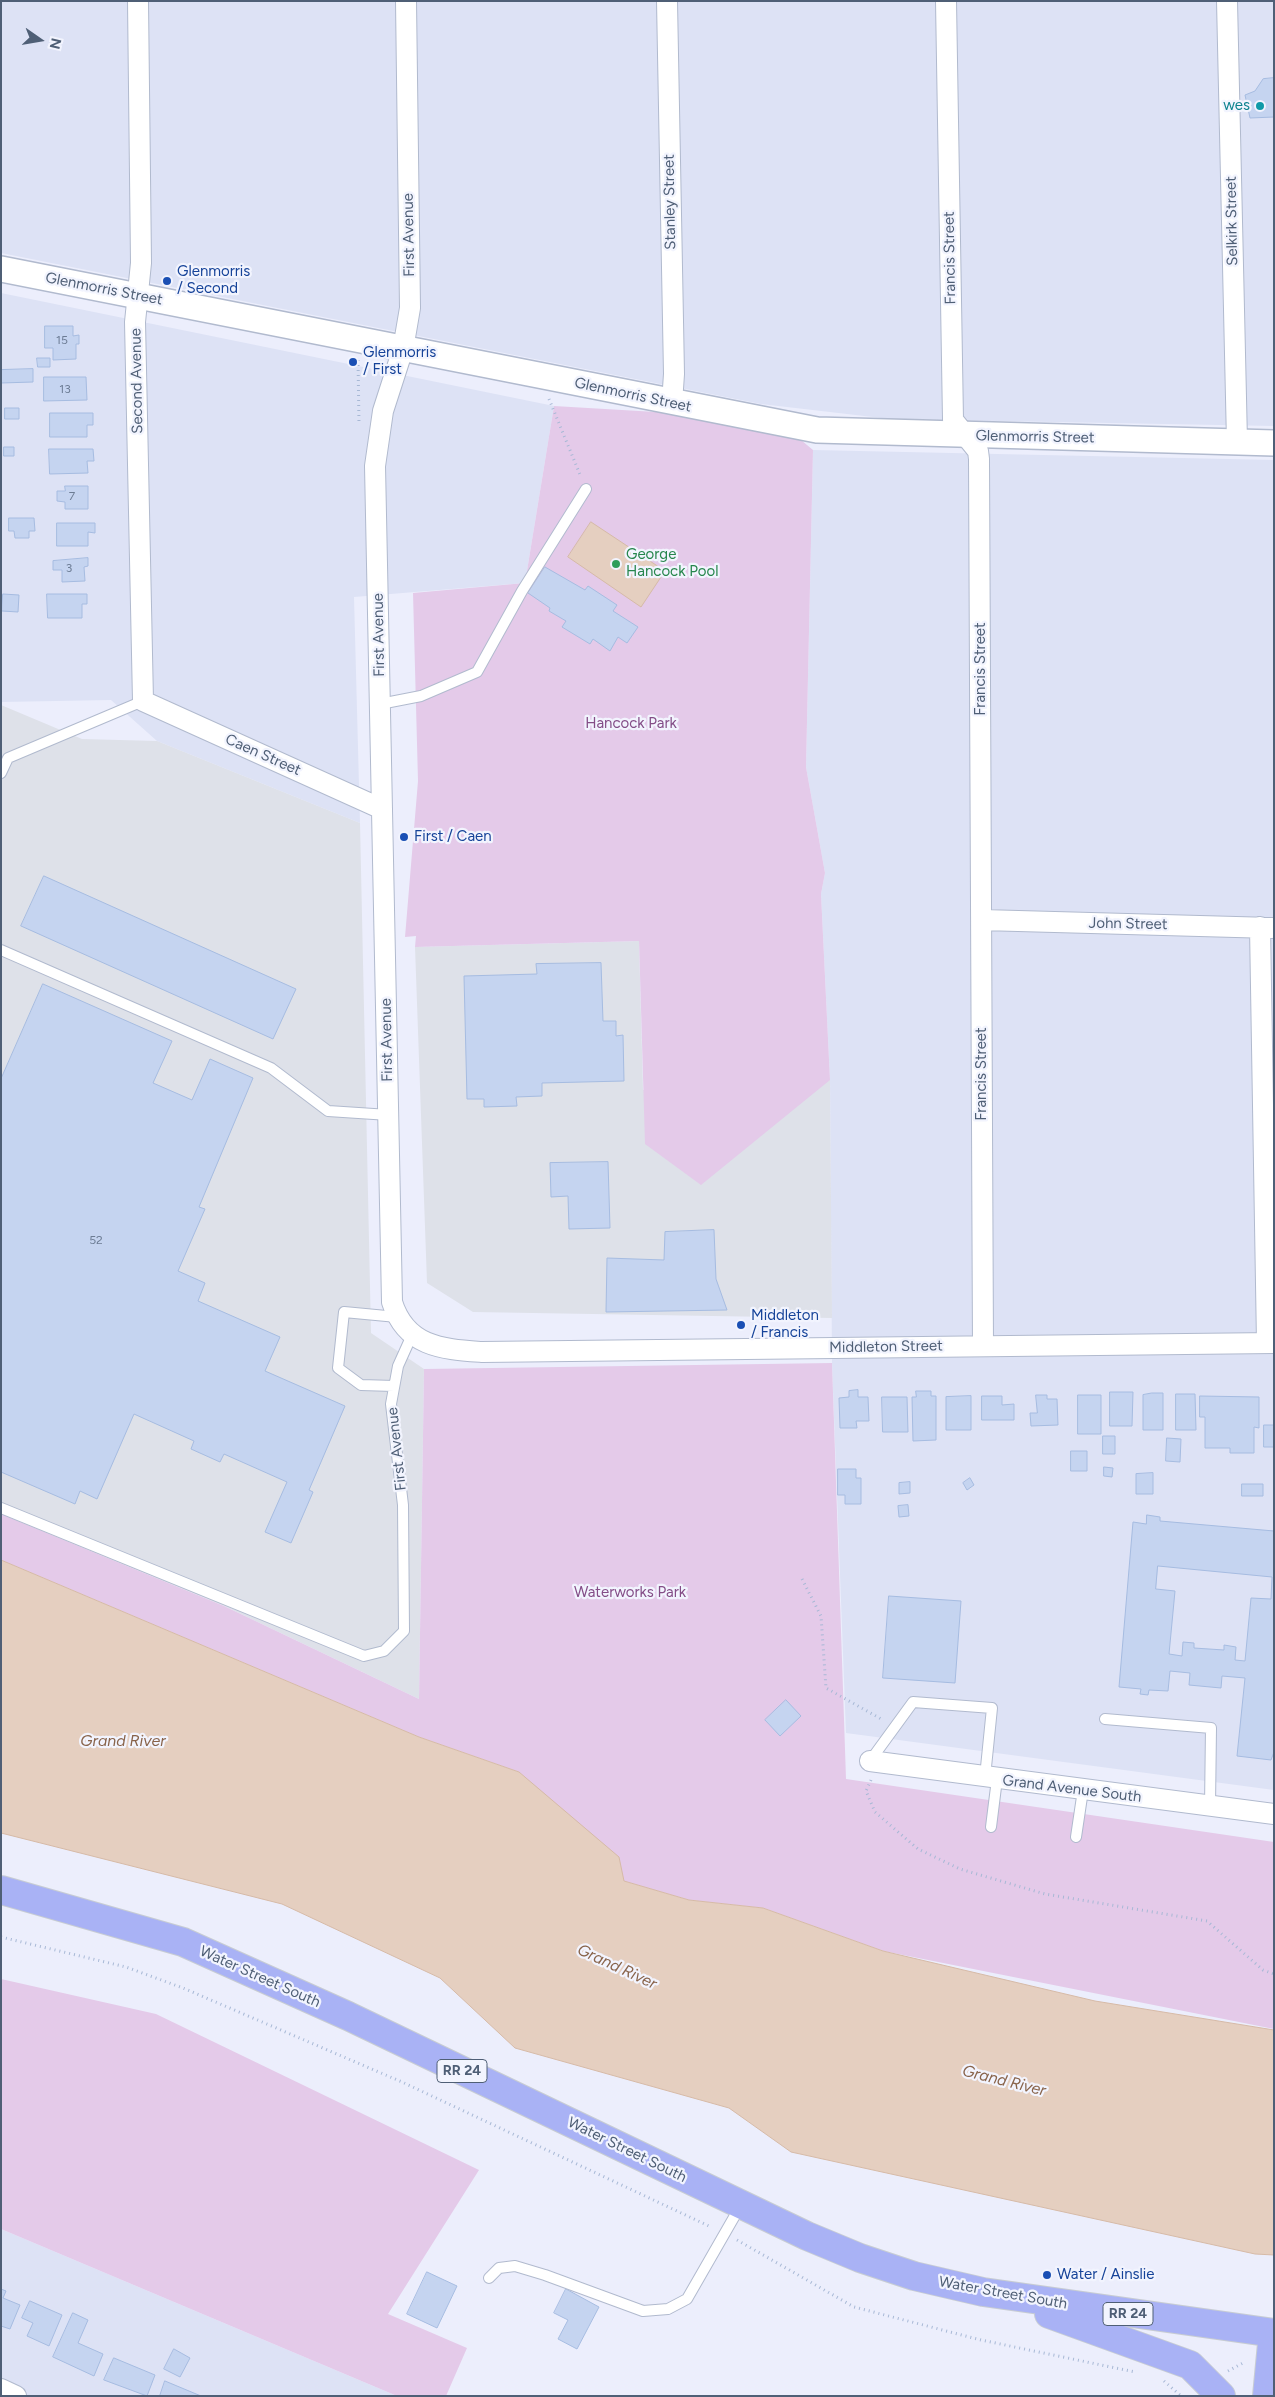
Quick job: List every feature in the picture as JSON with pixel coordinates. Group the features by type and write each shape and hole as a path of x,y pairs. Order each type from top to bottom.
{"main road":[{"name":"Water Street South","path":"1,1890 183,1942 348,2016 741,2205 860,2258 914,2276 983,2292 1274,2333"},
{"path":"983,2292 1135,2344 1190,2365 1223,2384"},
{"name":"RR 24","path":"1267,2396 1274,2333"}],"street":[{"name":"Second Avenue","path":"138,1 141,263 136,322 143,701"},
{"name":"First Avenue","path":"406,1 410,308 403,349 383,411 375,466 392,1302 397,1317 404,1329 412,1335"},
{"name":"Stanley Street","path":"667,1 674,374 672,403"},
{"name":"Francis Street","path":"946,1 953,420 978,451 979,459 983,1346"},
{"name":"Selkirk Street","path":"1227,1 1237,442"},
{"name":"Glenmorris Street","path":"1,269 451,357 672,403 817,430 966,436 1274,443"},
{"name":"Caen Street","path":"143,701 382,809"},
{"name":"John Street","path":"982,920 1267,928"},
{"path":"1267,928 1270,1343"},
{"name":"Middleton Street","path":"412,1335 437,1346 482,1352 1270,1343"},
{"name":"Grand Avenue South","path":"875,1762 1274,1814"},
{"path":"1,2389 16,2396"}],"lane":[{"path":"380,704 421,696 477,672 522,591 586,489"},
{"path":"1,772 8,758 143,701"},
{"path":"1,950 270,1068 328,1111 389,1115"},
{"path":"394,1386 361,1385 338,1368 344,1312 397,1317"},
{"name":"First Avenue","path":"1,1508 364,1656 384,1651 404,1631 403,1505 391,1404 398,1366 412,1335"},
{"path":"875,1762 894,1726 913,1702 992,1708 992,1827"},
{"path":"1105,1719 1211,1728 1210,1806"},
{"path":"1076,1838 1083,1790"},
{"path":"489,2278 499,2268 515,2266 643,2311 668,2309 687,2299 741,2205"}],"path":[{"path":"357,354 360,430"},
{"path":"547,393 586,489"},
{"path":"802,1579 821,1616 826,1688 894,1726"},
{"path":"875,1762 866,1791 875,1812 918,1849 960,1869 1045,1894 1207,1921 1263,1970 1274,1974"},
{"path":"1,1938 126,1967 182,1988 402,2082 725,2234 854,2307 981,2340 1141,2373"},
{"path":"1223,2384 1243,2363"},
{"path":"1160,2378 1181,2396"}],"shaded area":[{"path":"1,1 1274,1 1274,426 890,419 761,404 1,253"},
{"path":"1,293 554,406 525,583 354,597 360,823 157,741 111,700 1,702"},
{"path":"813,450 1274,460 1274,1790 846,1733 832,1363 830,1080 821,894 825,873 806,767"},
{"path":"1,705 82,739 157,741 360,823 371,1333 424,1369 419,1699 224,1606 1,1514"},
{"path":"639,941 643,1090 830,1080 832,1318 473,1312 427,1283 415,947"},
{"path":"1,2229 397,2396 1,2396"}],"green space":[{"name":"Hancock Park","path":"554,406 673,413 795,435 813,450 806,767 825,873 821,894 830,1080 701,1185 645,1144 639,941 415,947 416,936 405,937 418,781 413,593 525,583"},
{"name":"Waterworks Park","path":"832,1363 846,1779 1274,1842 1274,2029 883,1951 763,1908 689,1900 623,1881 519,1772 419,1737 1,1560 1,1514 224,1606 419,1699 424,1369"},
{"path":"1,1979 156,2014 479,2170 388,2314 467,2348 446,2396 397,2396 1,2229"}],"water":[{"name":"George Hancock Pool","path":"591,522 665,571 641,607 568,557"},
{"name":"Grand River","path":"1,1560 419,1737 519,1772 619,1857 624,1881 689,1900 763,1908 883,1951 1095,2001 1274,2030 1274,2255 1255,2254 791,2152 729,2108 515,2048 440,1978 282,1904 1,1833"}],"building":[{"name":"wes","path":"1274,78 1274,117 1250,118 1245,95 1255,91 1263,79"},
{"path":"45,326 73,326 73,336 79,335 79,344 76,344 76,359 53,360 53,348 45,348"},
{"path":"37,358 50,358 50,367 38,367"},
{"path":"33,369 33,382 1,383 1,370"},
{"path":"44,377 86,377 87,400 44,401"},
{"path":"5,408 19,408 19,419 5,419"},
{"path":"50,413 93,413 93,425 87,425 87,437 50,437"},
{"path":"4,447 14,447 14,456 4,456"},
{"path":"49,449 93,449 94,461 87,461 88,473 50,474"},
{"path":"65,486 88,486 88,509 65,509 65,502 57,501 57,491 65,491"},
{"path":"9,518 34,518 35,531 29,531 29,538 15,538 14,531 9,531"},
{"path":"57,523 95,523 95,533 88,532 88,546 57,546"},
{"path":"88,558 88,566 84,567 85,581 62,582 62,570 53,570 53,561"},
{"path":"545,567 585,590 588,586 617,605 613,611 638,627 627,643 618,637 610,651 593,639 590,644 562,627 566,621 549,611 550,608 528,593"},
{"path":"3,594 19,595 18,612 2,611"},
{"path":"47,594 87,594 87,604 82,604 82,618 48,618"},
{"path":"44,876 296,989 273,1039 21,926"},
{"path":"601,963 603,1021 616,1021 616,1036 623,1035 624,1081 542,1083 542,1096 516,1097 517,1106 484,1107 484,1099 467,1099 464,976 537,974 536,964"},
{"path":"43,984 172,1041 153,1083 192,1100 210,1059 253,1078 199,1207 205,1209 178,1271 205,1283 198,1301 280,1337 265,1371 345,1406 309,1490 313,1492 291,1543 265,1532 287,1482 224,1454 220,1462 191,1449 194,1441 134,1414 97,1499 80,1491 75,1504 1,1472 1,1079"},
{"path":"608,1162 610,1228 569,1229 568,1196 551,1197 550,1163"},
{"path":"714,1230 716,1279 727,1310 606,1312 607,1258 664,1260 665,1232"},
{"path":"858,1390 858,1397 868,1397 869,1421 856,1421 857,1428 840,1428 839,1398 849,1397 849,1391"},
{"path":"916,1391 931,1391 931,1396 936,1396 936,1440 913,1441 912,1397 916,1397"},
{"path":"1110,1392 1133,1392 1132,1426 1110,1426"},
{"path":"1163,1393 1163,1430 1143,1430 1143,1395"},
{"path":"1176,1394 1195,1394 1196,1430 1176,1430"},
{"path":"1036,1395 1047,1395 1047,1399 1057,1399 1058,1425 1031,1426 1030,1413 1037,1413"},
{"path":"1078,1395 1101,1395 1101,1434 1078,1434"},
{"path":"971,1396 971,1430 946,1430 946,1397"},
{"path":"982,1396 1002,1396 1002,1405 1014,1404 1014,1420 982,1420"},
{"path":"1200,1396 1259,1397 1259,1428 1254,1427 1254,1453 1230,1453 1230,1448 1205,1448 1205,1417 1200,1417"},
{"path":"882,1397 907,1397 908,1432 883,1432"},
{"path":"1264,1425 1274,1425 1274,1447 1264,1447"},
{"path":"1103,1436 1115,1436 1115,1454 1103,1454"},
{"path":"1167,1438 1181,1439 1180,1462 1166,1461"},
{"path":"1071,1451 1087,1451 1087,1471 1071,1471"},
{"path":"1104,1467 1113,1468 1112,1477 1104,1476"},
{"path":"838,1469 856,1469 856,1478 861,1478 861,1504 845,1504 845,1495 838,1495"},
{"path":"1153,1473 1153,1494 1136,1494 1136,1474"},
{"path":"970,1478 974,1485 967,1490 963,1483"},
{"path":"910,1482 910,1493 899,1494 899,1483"},
{"path":"1242,1484 1263,1484 1263,1496 1242,1496"},
{"path":"908,1505 909,1516 899,1517 898,1506"},
{"path":"1147,1515 1160,1517 1160,1521 1274,1531 1274,1752 1271,1760 1237,1756 1245,1678 1222,1676 1221,1688 1189,1685 1190,1673 1170,1671 1168,1691 1149,1690 1148,1695 1140,1694 1141,1689 1119,1687 1133,1522 1146,1524","holes":["1158,1566 1272,1577 1271,1599 1251,1598 1245,1661 1235,1660 1236,1647 1224,1645 1224,1650 1194,1648 1194,1643 1183,1642 1182,1656 1169,1654 1175,1591 1156,1589"]},
{"path":"889,1596 961,1601 955,1683 883,1678"},
{"path":"786,1700 801,1716 780,1736 765,1720"},
{"path":"427,2272 457,2286 437,2328 407,2314"},
{"path":"1,2289 6,2291 3,2298 20,2305 10,2329 1,2326"},
{"path":"566,2289 599,2307 577,2349 558,2339 568,2320 554,2313"},
{"path":"30,2301 62,2315 49,2346 27,2336 33,2323 22,2318"},
{"path":"73,2313 88,2320 78,2343 103,2354 94,2376 53,2357"},
{"path":"174,2349 190,2358 180,2377 164,2369"},
{"path":"114,2358 155,2375 147,2396 104,2380"},
{"path":"165,2381 201,2396 160,2396"}],"place":[{"name":"wes","path":"1260,106"},
{"name":"Glenmorris / Second","path":"167,281"},
{"name":"Glenmorris / First","path":"353,362"},
{"name":"George Hancock Pool","path":"616,564"},
{"name":"First / Caen","path":"404,837"},
{"name":"Middleton / Francis","path":"741,1325"},
{"name":"Water / Ainslie","path":"1047,2275"}]}
